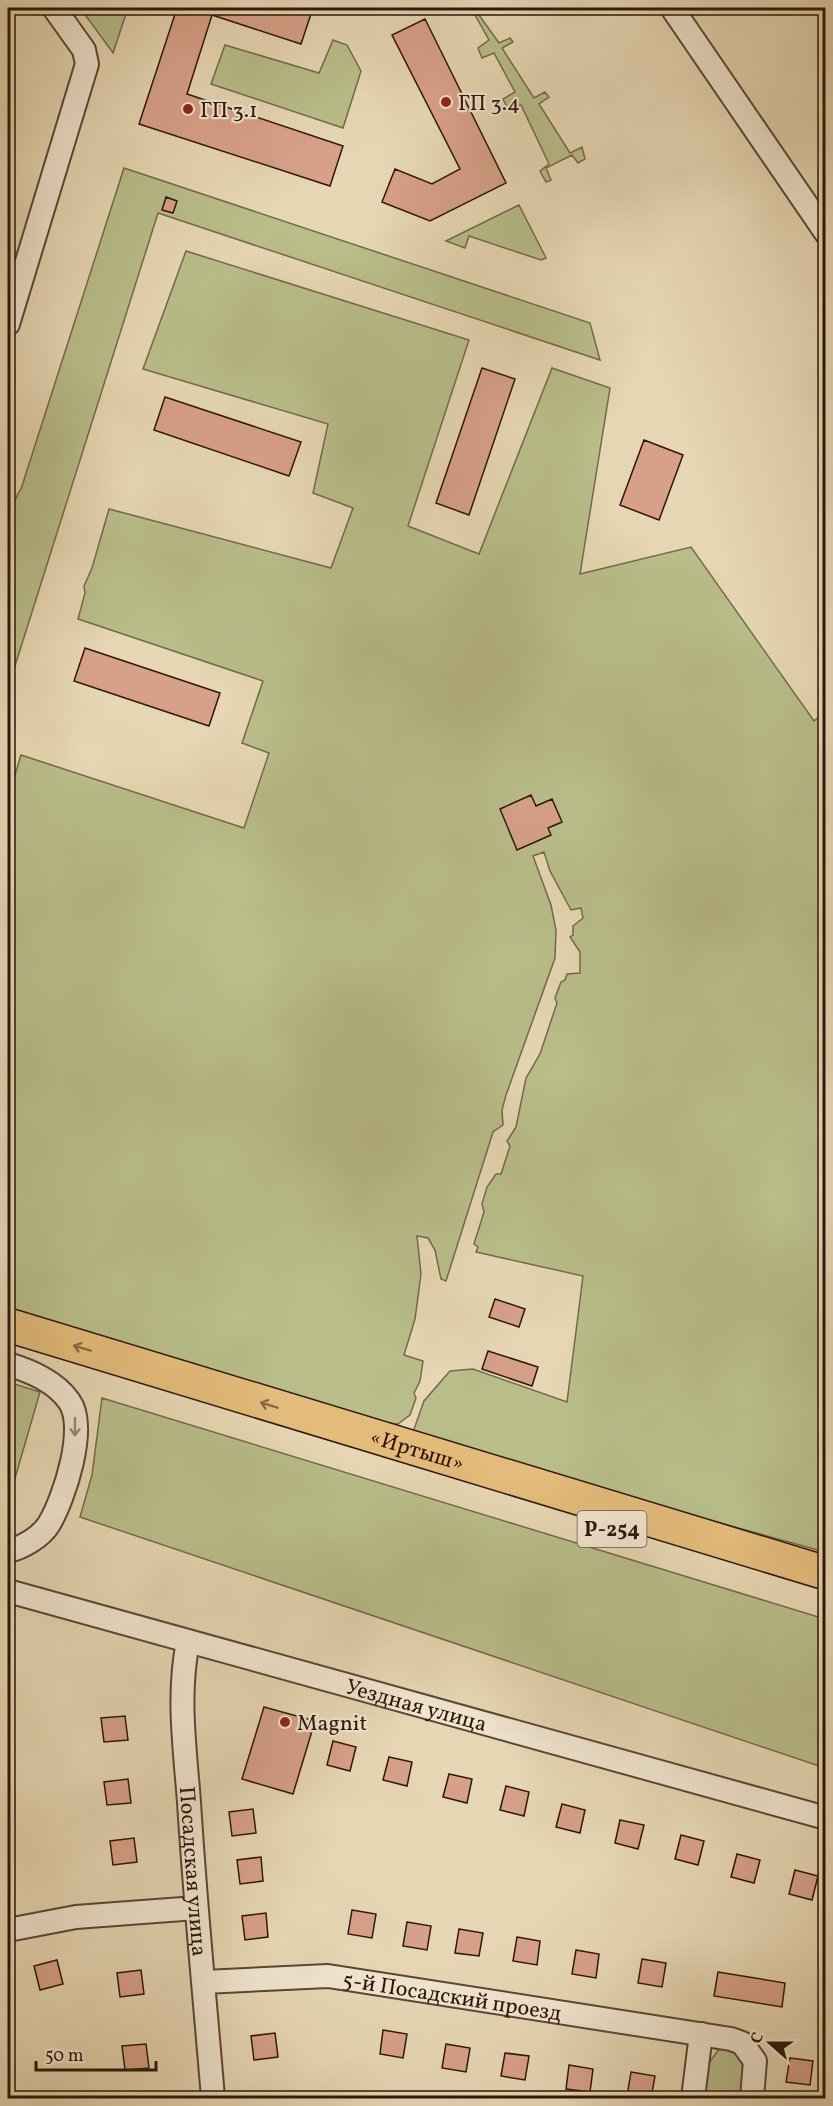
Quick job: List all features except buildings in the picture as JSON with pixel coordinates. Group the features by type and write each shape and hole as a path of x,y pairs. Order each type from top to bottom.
{"highway":[{"name":"«Иртыш»","path":"8,1325 825,1573"},
{"name":"«Иртыш»","path":"8,1348 825,1592"}],"street":[{"path":"8,324 87,64 84,50 54,8"},
{"path":"672,8 825,232"},
{"path":"8,1364 47,1380 71,1402 75,1417 72,1462 48,1525 17,1549 8,1551"},
{"name":"Уездная улица","path":"8,1591 825,1818"},
{"name":"Посадская улица","path":"188,1642 182,1671 182,1706 196,1908 213,2098"},
{"path":"8,1930 76,1917 196,1908"},
{"name":"5-й Посадский проезд","path":"204,1982 328,1976 731,2039 742,2043 750,2051 755,2061 752,2098"},
{"path":"693,2098 701,2034"}],"green space":[{"path":"97,8 128,8 113,53 86,16"},
{"path":"471,8 474,8 499,43 510,38 513,42 502,48 534,98 545,92 549,97 539,104 570,153 582,147 585,159 578,163 572,155 546,168 551,180 546,182 540,171 549,164 521,105 508,109 503,99 515,92 494,53 482,58 478,48 489,40"},
{"path":"333,40 347,45 361,71 343,128 211,84 225,45 319,73"},
{"path":"124,168 590,323 600,360 158,213 8,688 8,552 14,503 21,489"},
{"path":"519,205 546,258 541,260 469,236 465,248 446,241"},
{"path":"186,251 469,340 408,526 479,554 552,368 610,388 580,574 691,547 814,721 825,712 825,1552 446,1447 413,1432 424,1401 450,1371 473,1369 567,1402 583,1276 476,1252 478,1247 474,1244 484,1212 482,1204 487,1187 496,1174 501,1174 510,1146 507,1141 516,1127 526,1078 540,1054 557,1003 555,998 561,982 565,980 567,974 580,973 580,952 570,937 573,935 573,926 583,918 581,908 571,910 550,871 544,852 533,856 551,905 556,930 555,958 506,1095 502,1110 503,1125 493,1132 446,1281 441,1279 435,1250 428,1238 417,1236 421,1274 415,1319 404,1355 423,1361 420,1381 414,1393 416,1398 410,1415 398,1424 371,1422 8,1309 8,798 21,755 244,828 269,753 242,743 263,681 78,619 85,593 84,586 92,568 109,509 331,568 353,508 313,493 328,424 143,369"},
{"path":"8,1382 40,1392 11,1492 8,1490"},
{"path":"102,1398 825,1619 825,1768 80,1517 92,1475"},
{"path":"735,2048 745,2059 741,2098 703,2098 709,2063 719,2049"}],"place":[{"name":"ГП 3.4","path":"446,102"},
{"name":"ГП 3.1","path":"188,109"},
{"name":"Magnit","path":"285,1722"}]}
